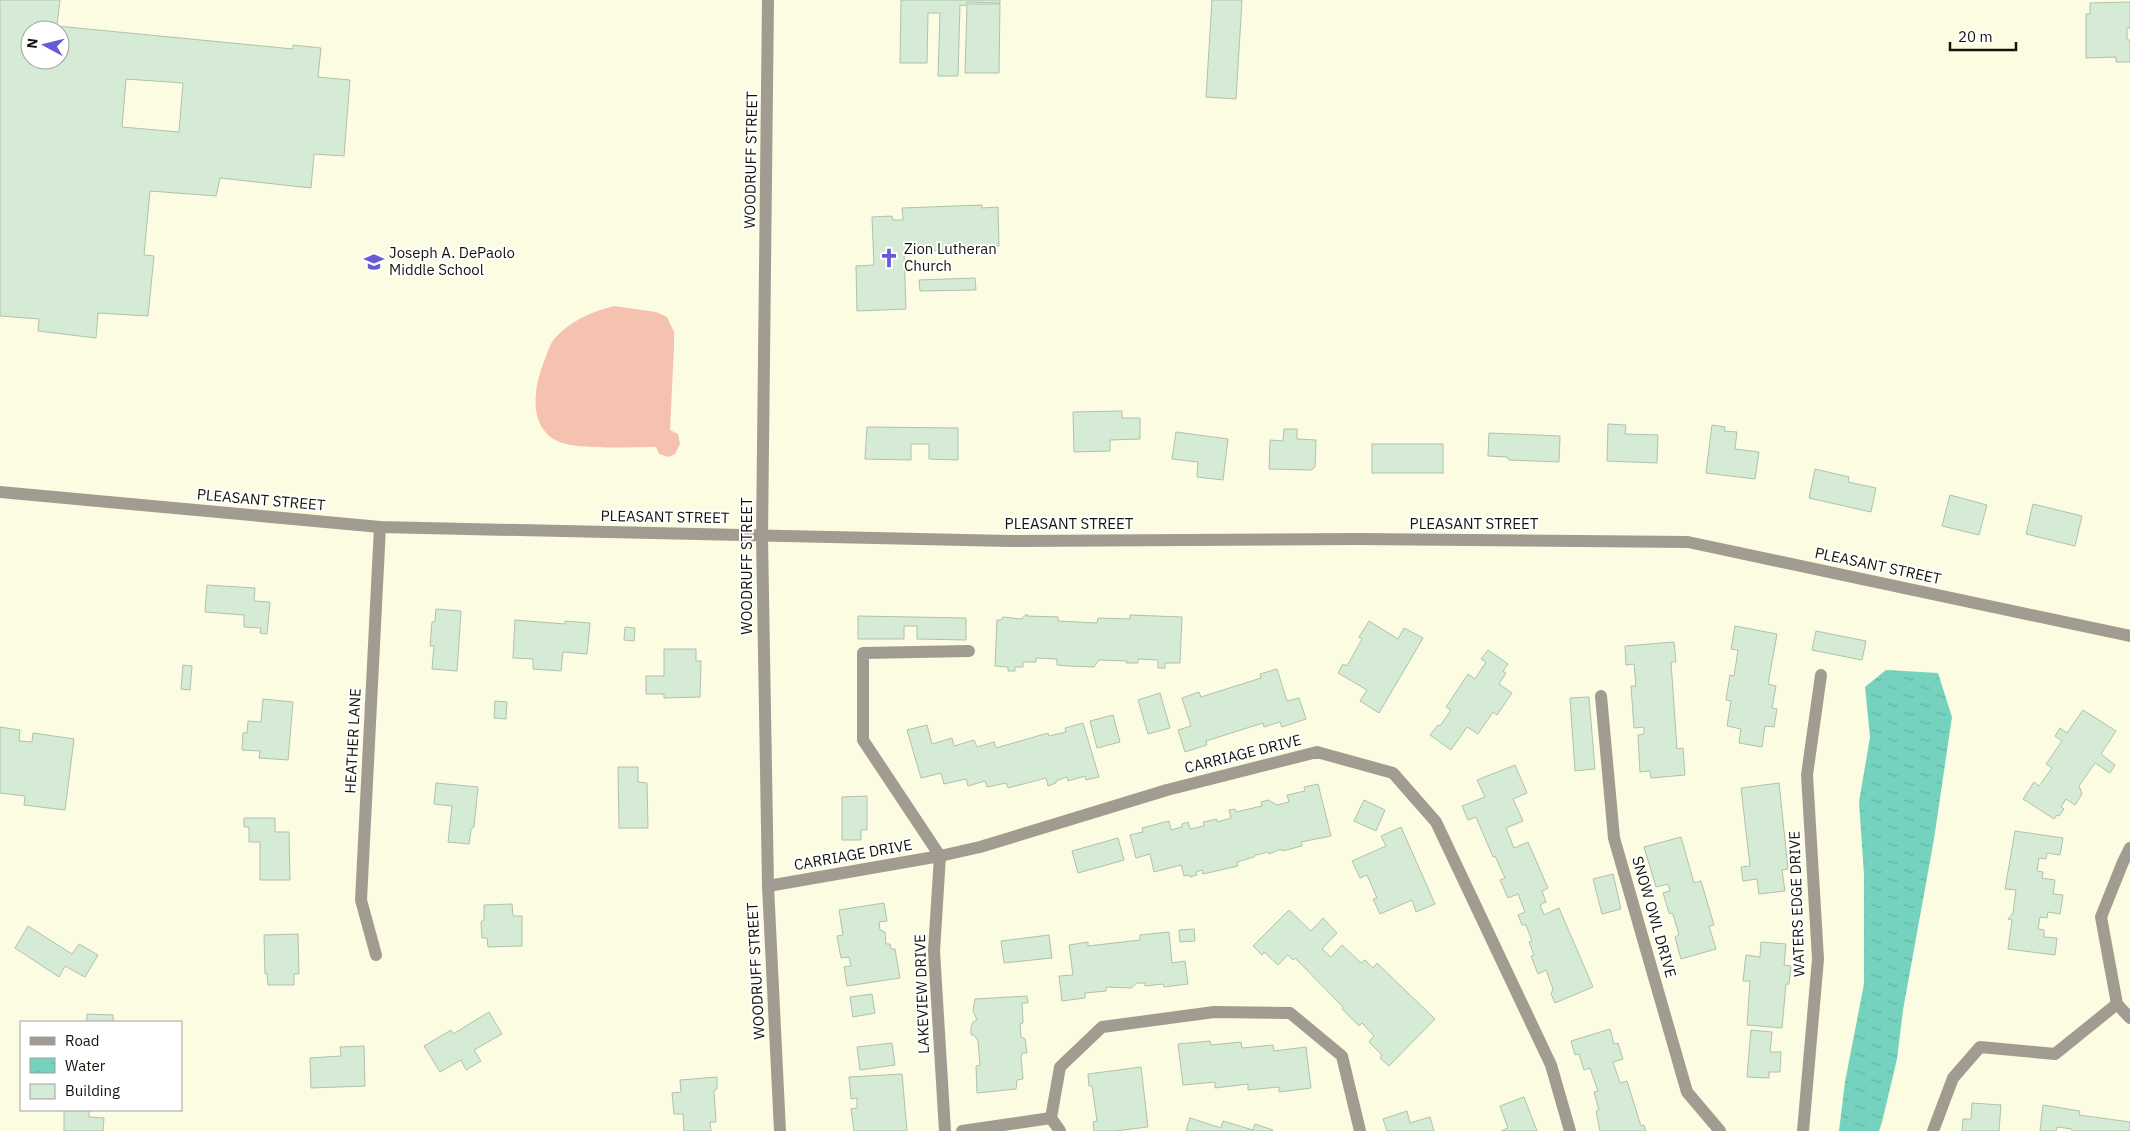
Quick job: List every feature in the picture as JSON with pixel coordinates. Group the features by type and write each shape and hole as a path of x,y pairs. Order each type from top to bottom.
{"street":[{"name":"WOODRUFF STREET","path":"768,0 762,536 768,886 780,1131"},
{"name":"PLEASANT STREET","path":"0,492 380,527 1010,541 1358,539 1688,542 2130,636"},
{"name":"HEATHER LANE","path":"376,956 361,900 380,527"},
{"path":"940,856 863,740 863,653 969,651"},
{"name":"WATERS EDGE DRIVE","path":"1803,1131 1818,959 1807,775 1822,676"},
{"name":"SNOW OWL DRIVE","path":"1601,696 1614,838 1687,1092 1720,1131"},
{"name":"CARRIAGE DRIVE","path":"768,886 940,856 980,847 1167,790 1317,752 1393,773 1436,822 1551,1065 1570,1131"},
{"path":"2130,848 2101,917 2117,1004 2130,1018"},
{"name":"LAKEVIEW DRIVE","path":"940,856 934,951 945,1131"},
{"path":"1933,1131 1953,1078 1980,1047 2055,1054 2117,1004"},
{"path":"1060,1131 1051,1118 1060,1067 1102,1028 1214,1012 1290,1012 1342,1056 1360,1131"},
{"path":"962,1131 1051,1118"}],"shaded area":[{"path":"614,306 656,312 667,317 674,332 670,430 678,434 680,444 675,454 669,457 659,454 656,447 605,447 565,444 547,434 541,426 537,415 536,392 541,369 552,342 572,323 597,311"}],"water":[{"path":"1886,670 1938,673 1952,717 1934,839 1903,1010 1897,1059 1882,1122 1879,1131 1839,1131 1845,1082 1864,984 1864,875 1859,802 1870,737 1865,687"}],"building":[{"path":"0,0 60,0 58,20 20,20 20,70 70,70 70,27 293,49 293,45 321,48 318,77 350,80 344,156 314,154 311,188 220,178 216,196 150,191 144,255 154,256 148,316 98,313 96,338 38,331 39,319 0,316","holes":["126,79 183,83 179,132 122,127"]},
{"path":"901,0 1000,0 1000,3 967,2 966,4 1000,4 999,73 965,73 967,6 960,5 958,76 938,76 940,13 928,13 927,63 900,63"},
{"path":"1212,0 1242,0 1236,99 1206,97"},
{"path":"2130,2 2130,28 2127,28 2127,40 2130,40 2130,62 2116,62 2116,57 2086,58 2086,14 2090,14 2090,3"},
{"name":"Zion Lutheran Church","path":"982,205 982,208 998,207 999,246 983,246 983,249 904,252 906,309 857,311 856,266 874,265 872,217 892,216 893,220 903,220 902,208"},
{"path":"975,278 976,290 920,291 919,280"},
{"path":"1122,411 1122,418 1140,418 1140,439 1110,440 1110,451 1074,452 1073,412"},
{"path":"1608,424 1626,425 1625,434 1658,435 1657,463 1607,461"},
{"path":"1712,425 1725,427 1724,431 1737,432 1735,449 1759,452 1755,479 1706,473"},
{"path":"867,427 958,428 958,460 929,459 929,444 911,444 911,460 865,459"},
{"path":"1284,429 1297,429 1297,439 1316,440 1315,467 1311,470 1269,469 1270,440 1283,441"},
{"path":"1176,432 1228,439 1223,480 1197,477 1198,462 1172,459"},
{"path":"1489,433 1560,436 1559,462 1509,460 1507,457 1488,456"},
{"path":"1372,444 1443,444 1443,473 1372,473"},
{"path":"1815,469 1849,477 1848,482 1876,488 1871,512 1809,498"},
{"path":"1950,495 1987,505 1979,535 1942,526"},
{"path":"2033,504 2082,516 2075,546 2026,534"},
{"path":"207,585 255,588 254,601 270,602 267,634 260,633 261,628 244,627 244,615 205,612"},
{"path":"436,609 461,611 457,671 432,669 434,646 430,646 432,622 435,622"},
{"path":"1027,614 1027,616 1058,617 1058,621 1097,623 1098,618 1130,619 1130,615 1182,617 1180,663 1165,663 1165,668 1158,668 1158,660 1138,659 1138,663 1126,663 1127,661 1099,660 1094,667 1057,665 1057,659 1036,658 1036,662 1023,662 1023,667 1015,667 1015,671 1008,671 1008,667 995,666 997,620 1001,620 1003,617 1021,619"},
{"path":"858,616 966,618 966,640 917,639 917,626 904,626 904,639 858,639"},
{"path":"515,620 565,624 565,621 590,623 587,654 563,652 561,671 533,669 533,659 513,658"},
{"path":"1369,621 1398,639 1404,628 1423,638 1379,713 1360,701 1367,690 1338,673 1343,664 1347,666 1362,639 1359,637"},
{"path":"1735,626 1777,634 1768,684 1776,686 1772,708 1777,709 1774,727 1765,726 1762,747 1739,743 1741,729 1727,726 1731,701 1726,700 1730,675 1734,676 1738,650 1731,649"},
{"path":"625,627 635,628 634,641 624,640"},
{"path":"1816,631 1866,641 1862,660 1812,650"},
{"path":"1674,642 1676,662 1671,662 1677,749 1683,748 1685,775 1651,778 1650,771 1640,772 1638,735 1644,734 1644,727 1634,728 1631,686 1636,686 1634,664 1626,665 1625,646"},
{"path":"664,649 696,649 696,661 701,661 700,697 664,698 664,694 646,694 646,676 664,676"},
{"path":"1488,650 1508,664 1503,671 1506,673 1499,684 1512,693 1497,715 1493,712 1478,734 1467,727 1451,750 1430,735 1438,725 1440,726 1451,710 1446,707 1468,674 1475,679 1486,662 1481,659"},
{"path":"183,665 192,666 190,690 181,689"},
{"path":"1277,669 1287,701 1299,698 1306,719 1282,727 1280,722 1264,727 1263,723 1206,741 1207,745 1185,752 1178,730 1191,726 1182,698 1199,692 1201,697 1261,678 1260,674"},
{"path":"1160,693 1170,728 1148,734 1138,700"},
{"path":"1589,697 1595,769 1575,771 1570,698"},
{"path":"263,699 293,702 288,760 259,758 260,751 242,750 243,733 247,733 248,721 261,722"},
{"path":"495,701 507,702 506,719 494,718"},
{"path":"2083,710 2116,731 2101,754 2115,765 2110,773 2095,763 2079,786 2082,794 2075,805 2066,799 2061,807 2064,809 2054,819 2023,799 2034,782 2039,786 2052,768 2046,764 2062,741 2055,736 2060,728 2067,733"},
{"path":"1113,715 1120,742 1097,748 1090,721"},
{"path":"1083,723 1099,777 1086,780 1085,776 1068,781 1067,777 1048,786 1046,778 1008,788 1006,783 987,787 985,781 968,786 966,779 944,784 941,773 921,778 907,730 927,725 932,744 952,738 954,746 974,740 977,747 994,742 996,748 1048,733 1049,736 1066,732 1065,728"},
{"path":"0,727 20,730 19,741 32,742 33,733 74,739 65,810 24,805 25,796 0,793"},
{"path":"1515,765 1527,793 1513,799 1523,821 1506,828 1514,848 1528,842 1548,888 1542,891 1546,902 1540,905 1544,915 1559,908 1593,987 1555,1003 1551,994 1553,989 1546,970 1538,974 1531,956 1534,955 1529,942 1532,941 1526,925 1522,925 1518,915 1525,912 1518,894 1508,898 1500,880 1505,878 1495,856 1493,857 1476,817 1468,820 1462,806 1485,797 1477,780"},
{"path":"618,767 638,767 638,782 647,783 648,828 619,828"},
{"path":"436,783 478,787 474,827 471,829 469,844 448,842 452,806 434,804"},
{"path":"1779,783 1788,869 1782,870 1785,891 1759,894 1757,879 1743,881 1741,867 1750,866 1741,788"},
{"path":"1318,784 1331,836 1301,842 1302,846 1282,851 1281,849 1269,854 1268,852 1256,855 1237,862 1238,866 1203,874 1202,870 1196,872 1197,875 1190,877 1189,875 1184,876 1181,865 1154,872 1150,854 1136,858 1130,835 1143,832 1142,828 1169,821 1171,830 1182,827 1182,824 1188,822 1190,829 1204,826 1203,822 1217,819 1217,822 1231,818 1229,810 1235,809 1236,812 1262,806 1261,802 1268,800 1277,805 1289,802 1287,795 1305,791 1304,787"},
{"path":"867,796 867,830 861,830 861,840 842,840 842,797"},
{"path":"1364,800 1385,810 1376,831 1354,821"},
{"path":"244,818 275,818 275,832 289,832 290,880 260,880 260,842 249,842 249,827 244,827"},
{"path":"1401,827 1435,904 1416,912 1412,900 1380,914 1373,899 1377,898 1367,875 1360,878 1352,861 1386,846 1381,836"},
{"path":"2015,831 2063,838 2060,855 2047,853 2046,859 2039,858 2037,871 2043,872 2042,878 2055,880 2053,894 2063,895 2060,914 2048,912 2047,918 2040,917 2038,929 2044,930 2044,937 2057,938 2055,955 2008,949 2012,920 2008,919 2013,913 2016,890 2005,889"},
{"path":"1681,837 1694,883 1701,881 1714,925 1709,926 1716,949 1681,959 1675,937 1679,935 1673,914 1669,913 1663,893 1670,891 1668,884 1656,887 1644,847"},
{"path":"1118,838 1124,860 1078,873 1072,851"},
{"path":"1613,874 1621,909 1602,914 1593,879"},
{"path":"884,903 887,921 879,922 880,930 885,932 886,944 890,944 891,949 895,949 900,978 847,986 844,967 851,966 849,957 841,958 837,936 843,935 839,910"},
{"path":"512,904 513,916 522,916 522,946 488,947 487,938 482,938 481,922 484,920 484,905"},
{"path":"1289,910 1311,931 1323,918 1337,933 1322,949 1331,957 1342,945 1361,963 1365,960 1373,968 1377,963 1435,1019 1389,1066 1380,1058 1382,1055 1369,1042 1374,1036 1362,1023 1359,1026 1295,958 1293,960 1288,955 1278,965 1264,952 1262,955 1253,946"},
{"path":"28,926 72,954 79,944 98,955 85,977 65,966 59,977 15,948"},
{"path":"1194,929 1195,941 1180,942 1179,930"},
{"path":"1169,932 1172,963 1185,961 1188,984 1164,987 1163,984 1145,986 1145,983 1137,983 1131,988 1106,987 1106,991 1085,993 1085,998 1062,1001 1059,976 1073,975 1069,945 1088,942 1088,946 1140,940 1140,935"},
{"path":"298,934 299,974 294,974 294,985 268,985 267,973 265,974 264,935"},
{"path":"1049,935 1052,958 1004,963 1001,941"},
{"path":"1761,942 1786,944 1784,965 1791,966 1789,984 1786,984 1782,1028 1747,1025 1750,981 1743,981 1746,955 1760,957"},
{"path":"872,994 875,1013 853,1017 850,997"},
{"path":"1027,996 1028,1003 1022,1003 1023,1023 1020,1024 1021,1037 1025,1039 1027,1053 1022,1053 1021,1057 1023,1079 1017,1080 1016,1089 977,1093 976,1066 980,1065 978,1041 974,1035 971,1035 973,1022 977,1020 973,1011 975,999"},
{"path":"489,1012 502,1034 474,1050 481,1061 466,1070 461,1060 440,1072 424,1046 451,1030 453,1034"},
{"path":"87,1014 113,1015 113,1021 87,1021"},
{"path":"1610,1029 1614,1044 1618,1043 1623,1059 1613,1062 1620,1083 1627,1081 1641,1126 1644,1125 1646,1131 1600,1131 1596,1111 1599,1110 1594,1092 1598,1091 1590,1068 1584,1070 1579,1054 1575,1055 1571,1041"},
{"path":"1751,1030 1772,1032 1770,1052 1781,1052 1780,1072 1769,1072 1769,1078 1747,1077"},
{"path":"1210,1041 1211,1045 1241,1042 1242,1048 1273,1045 1274,1051 1306,1047 1311,1088 1279,1092 1279,1087 1248,1090 1248,1084 1215,1088 1215,1082 1183,1085 1178,1044"},
{"path":"892,1043 895,1065 860,1070 857,1047"},
{"path":"364,1046 365,1086 311,1088 310,1058 341,1056 340,1047"},
{"path":"1141,1067 1148,1127 1115,1131 1094,1131 1093,1122 1097,1121 1092,1086 1089,1086 1088,1074"},
{"path":"902,1074 907,1131 854,1131 851,1109 857,1108 857,1098 851,1099 849,1077"},
{"path":"717,1077 717,1089 714,1090 716,1122 710,1122 711,1131 684,1131 683,1114 674,1114 672,1093 681,1092 680,1080"},
{"path":"1524,1097 1537,1131 1501,1131 1508,1128 1500,1106"},
{"path":"1972,1103 2001,1105 1999,1131 1962,1131 1963,1119 1971,1119"},
{"path":"2043,1105 2080,1111 2079,1115 2130,1122 2130,1131 2072,1131 2072,1129 2057,1127 2056,1131 2040,1131"},
{"path":"64,1111 89,1111 89,1117 104,1118 103,1131 64,1131"},
{"path":"1407,1111 1410,1123 1430,1117 1434,1131 1387,1131 1383,1119"},
{"path":"1190,1118 1221,1128 1223,1121 1253,1130 1255,1124 1273,1130 1186,1131"}],"place":[{"name":"Zion Lutheran Church","path":"889,258"},
{"name":"Joseph A. DePaolo Middle School","path":"374,262"}]}
